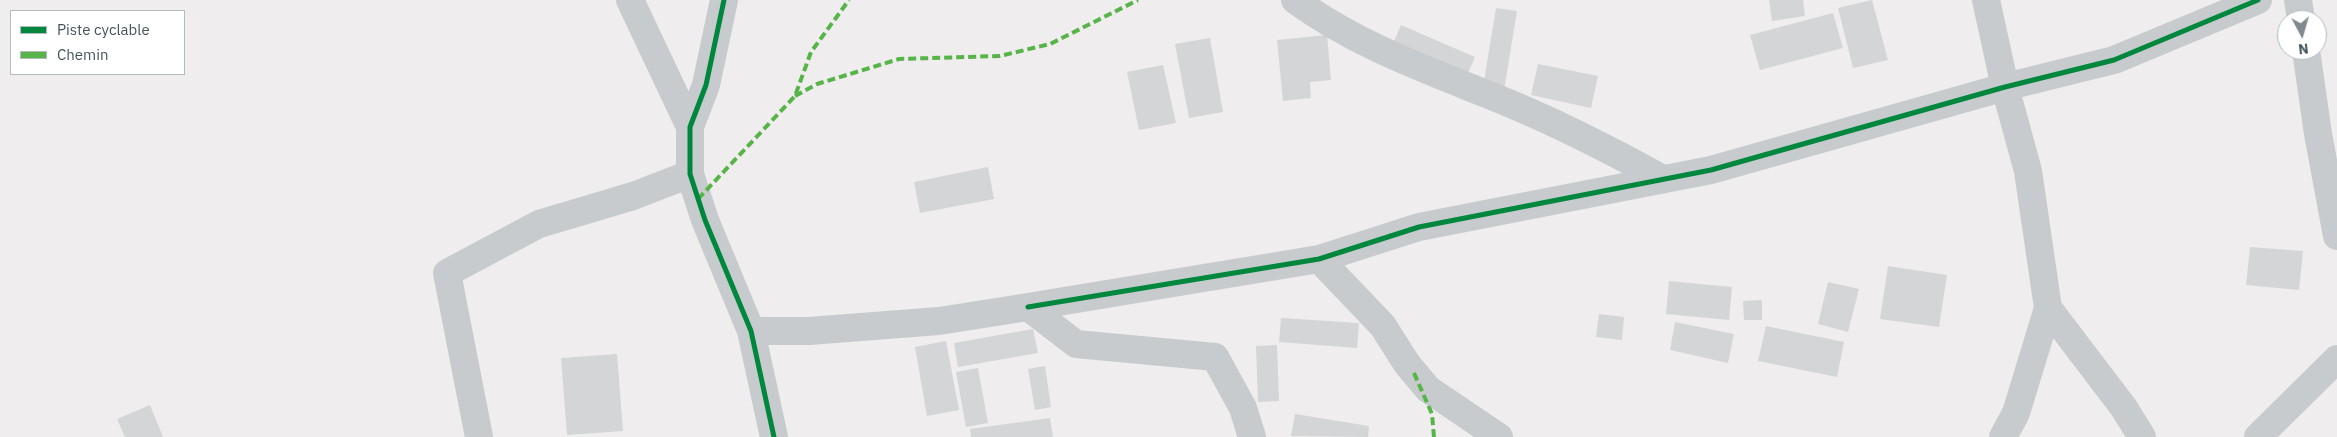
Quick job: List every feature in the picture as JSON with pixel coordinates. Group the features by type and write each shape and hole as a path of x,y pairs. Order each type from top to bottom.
{"street":[{"path":"630,0 690,127"},
{"path":"724,0 706,85 690,127 690,174 705,220 751,331 774,437"},
{"path":"1295,0 1320,18 1388,55 1534,114 1594,142 1663,179"},
{"path":"1986,0 2005,87 2028,171 2048,308 2016,413 2003,437"},
{"path":"751,331 809,331 939,321 1319,259 1419,227 1711,170 2005,87 2114,60 2258,0"},
{"path":"2308,60 2337,236"},
{"path":"478,437 448,273 539,224 633,196 690,174"},
{"path":"1319,259 1383,326 1407,364 1428,389 1498,437"},
{"path":"1028,307 1076,344 1215,357 1243,408 1252,437"},
{"path":"2048,308 2124,408 2142,437"},
{"path":"2258,437 2337,359"}],"building":[{"path":"1769,0 1803,0 1805,16 1772,21"},
{"path":"1872,0 1888,60 1853,68 1838,8"},
{"path":"1496,8 1517,11 1504,90 1483,87"},
{"path":"1833,13 1843,48 1760,70 1750,35"},
{"path":"1401,25 1475,57 1466,78 1392,46"},
{"path":"1327,35 1331,80 1310,82 1311,98 1283,101 1277,40"},
{"path":"1210,38 1223,112 1189,118 1175,44"},
{"path":"1538,64 1598,76 1591,108 1531,95"},
{"path":"1163,65 1176,123 1139,130 1127,72"},
{"path":"988,167 994,199 920,213 914,182"},
{"path":"2250,247 2303,251 2299,290 2246,285"},
{"path":"1888,266 1947,275 1939,327 1880,319"},
{"path":"1669,281 1732,287 1729,320 1666,314"},
{"path":"1828,282 1859,289 1848,332 1818,324"},
{"path":"1762,300 1762,320 1744,320 1743,301"},
{"path":"1599,314 1624,317 1622,340 1596,337"},
{"path":"1281,318 1359,323 1357,348 1279,342"},
{"path":"1675,322 1734,334 1728,363 1670,350"},
{"path":"1766,326 1844,342 1837,377 1758,361"},
{"path":"1033,329 1038,353 958,367 954,343"},
{"path":"946,341 959,410 927,416 915,347"},
{"path":"1277,345 1279,401 1258,402 1256,346"},
{"path":"617,354 623,431 567,435 561,358"},
{"path":"1045,366 1051,407 1035,410 1028,369"},
{"path":"978,368 988,423 966,427 956,372"},
{"path":"150,405 163,437 125,437 117,419"},
{"path":"1295,414 1369,426 1368,437 1291,436"},
{"path":"1050,418 1053,437 971,437 970,429"}],"marked path":[{"path":"698,199 795,96 811,52 849,0"},
{"path":"795,96 817,84 899,59 1000,56 1050,44 1138,0"},
{"path":"1414,373 1432,414 1434,437"}],"cycle path":[{"path":"724,0 706,85 690,127 690,174 705,220 751,331 774,437"},
{"path":"1028,307 1319,259 1419,227 1711,170 2005,87 2114,60 2258,0"}]}
